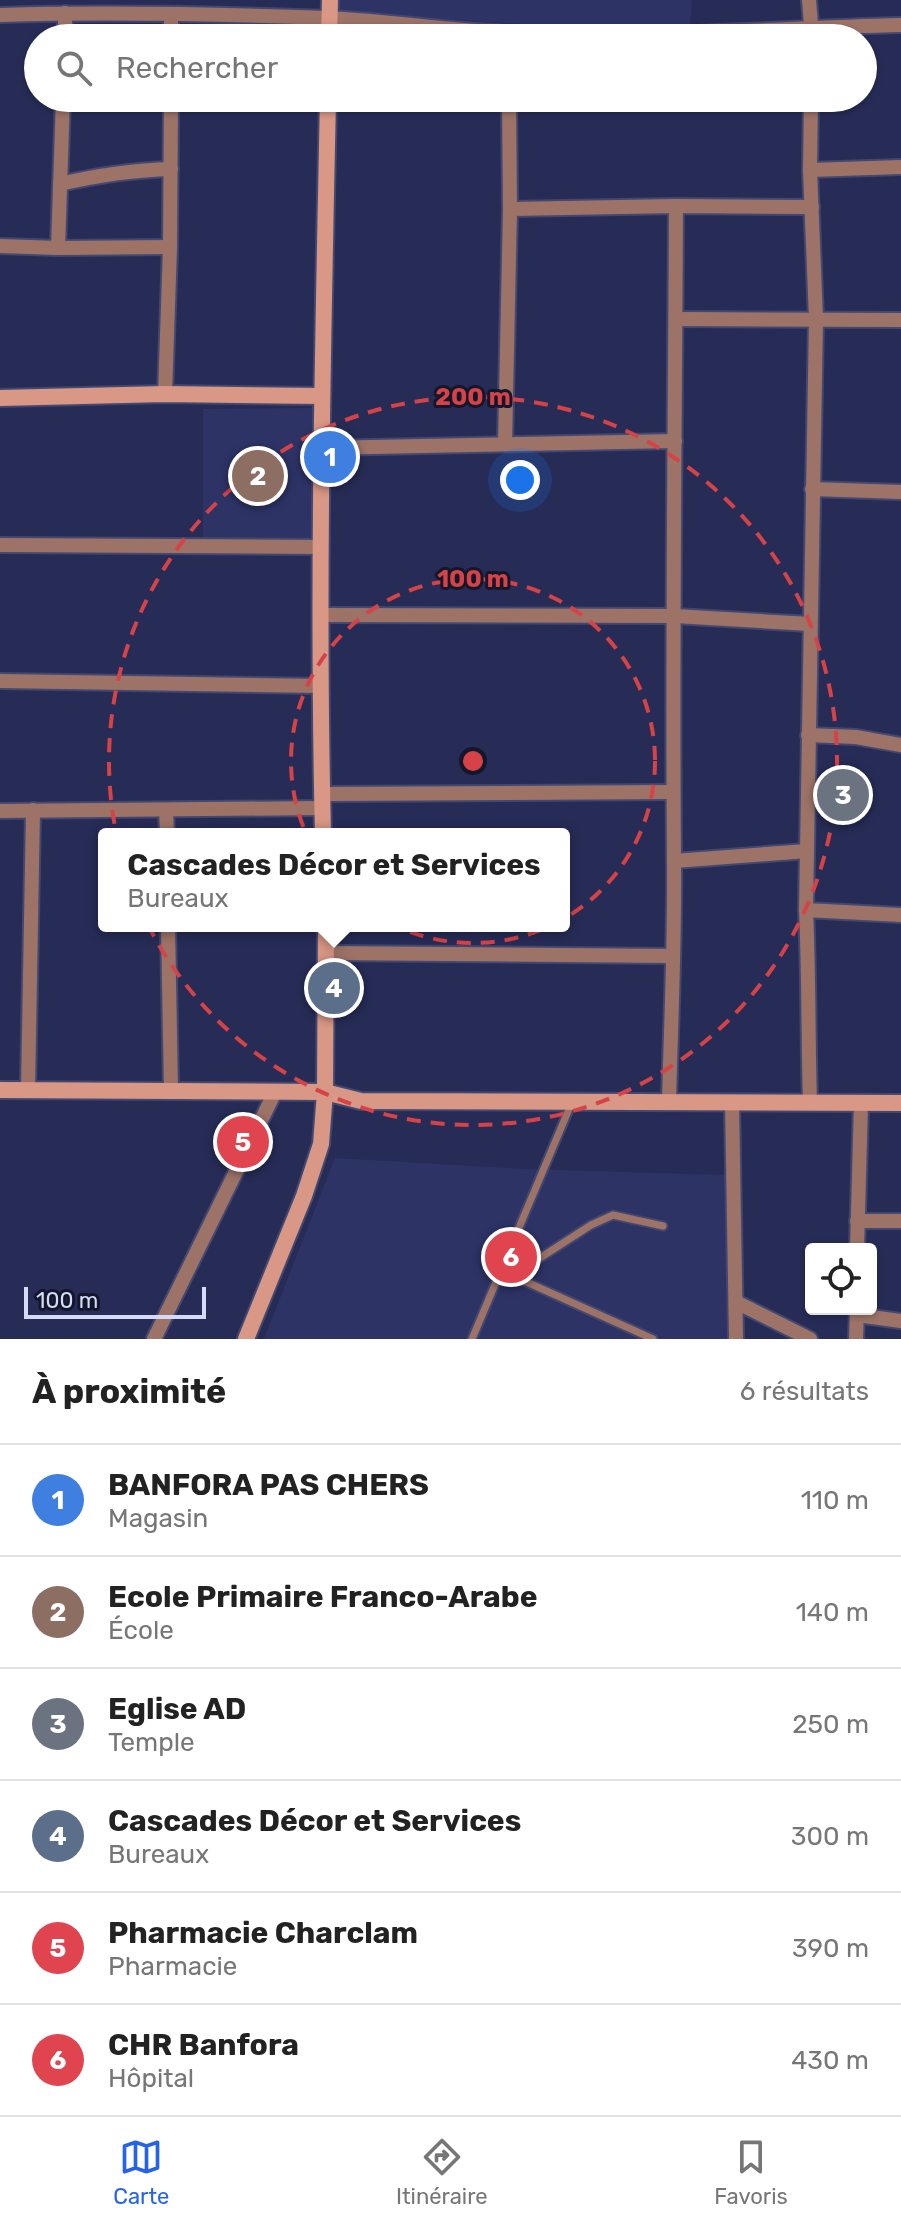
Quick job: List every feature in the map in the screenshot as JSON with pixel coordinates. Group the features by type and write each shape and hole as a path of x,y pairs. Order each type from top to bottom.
{"main road":[{"path":"329,24 330,0"},
{"path":"323,828 321,547 328,112"},
{"path":"0,398 165,394 322,396"},
{"path":"246,1339 304,1196 321,1144 325,1092 326,932"},
{"path":"0,1090 325,1092 361,1101 901,1103"}],"street":[{"path":"809,0 811,24"},
{"path":"65,13 65,24"},
{"path":"171,14 171,24"},
{"path":"0,15 171,14 329,19 382,24"},
{"path":"877,27 901,25"},
{"path":"58,248 63,112"},
{"path":"165,394 171,112"},
{"path":"505,444 509,112"},
{"path":"810,1103 806,910 816,319 811,112"},
{"path":"810,170 901,167"},
{"path":"60,184 130,170 171,169"},
{"path":"669,1102 674,861 676,206"},
{"path":"510,209 812,207"},
{"path":"0,246 170,247"},
{"path":"676,319 901,320"},
{"path":"322,448 675,441"},
{"path":"812,489 901,492"},
{"path":"0,545 321,547"},
{"path":"321,615 675,616 810,624"},
{"path":"0,681 321,686"},
{"path":"808,735 856,737 901,745"},
{"path":"0,811 166,810 323,801 672,792"},
{"path":"28,1090 33,810"},
{"path":"166,810 167,828"},
{"path":"674,861 807,851"},
{"path":"806,910 901,915"},
{"path":"168,932 171,1091"},
{"path":"327,953 672,956"},
{"path":"154,1339 275,1092"},
{"path":"732,1102 736,1339"},
{"path":"857,1243 861,1103"},
{"path":"857,1221 901,1221"},
{"path":"736,1302 810,1339"},
{"path":"856,1339 857,1315"},
{"path":"872,1315 901,1321"}],"lane":[{"path":"472,1339 572,1102"},
{"path":"512,1276 591,1225 613,1215 663,1226"},
{"path":"500,1270 653,1339"}],"shaded area":[{"path":"339,0 692,0 690,24 518,24 338,13"},
{"path":"312,408 315,542 203,543 203,409"},
{"path":"335,1158 523,1169 725,1175 727,1339 264,1339"}],"place":[{"name":"BANFORA PAS CHERS","path":"330,457"},
{"name":"Ecole Primaire Franco-Arabe","path":"258,476"},
{"name":"Eglise AD","path":"843,795"},
{"name":"Cascades Décor et Services","path":"334,988"},
{"name":"Pharmacie Charclam","path":"243,1142"},
{"name":"CHR Banfora","path":"511,1257"}]}
